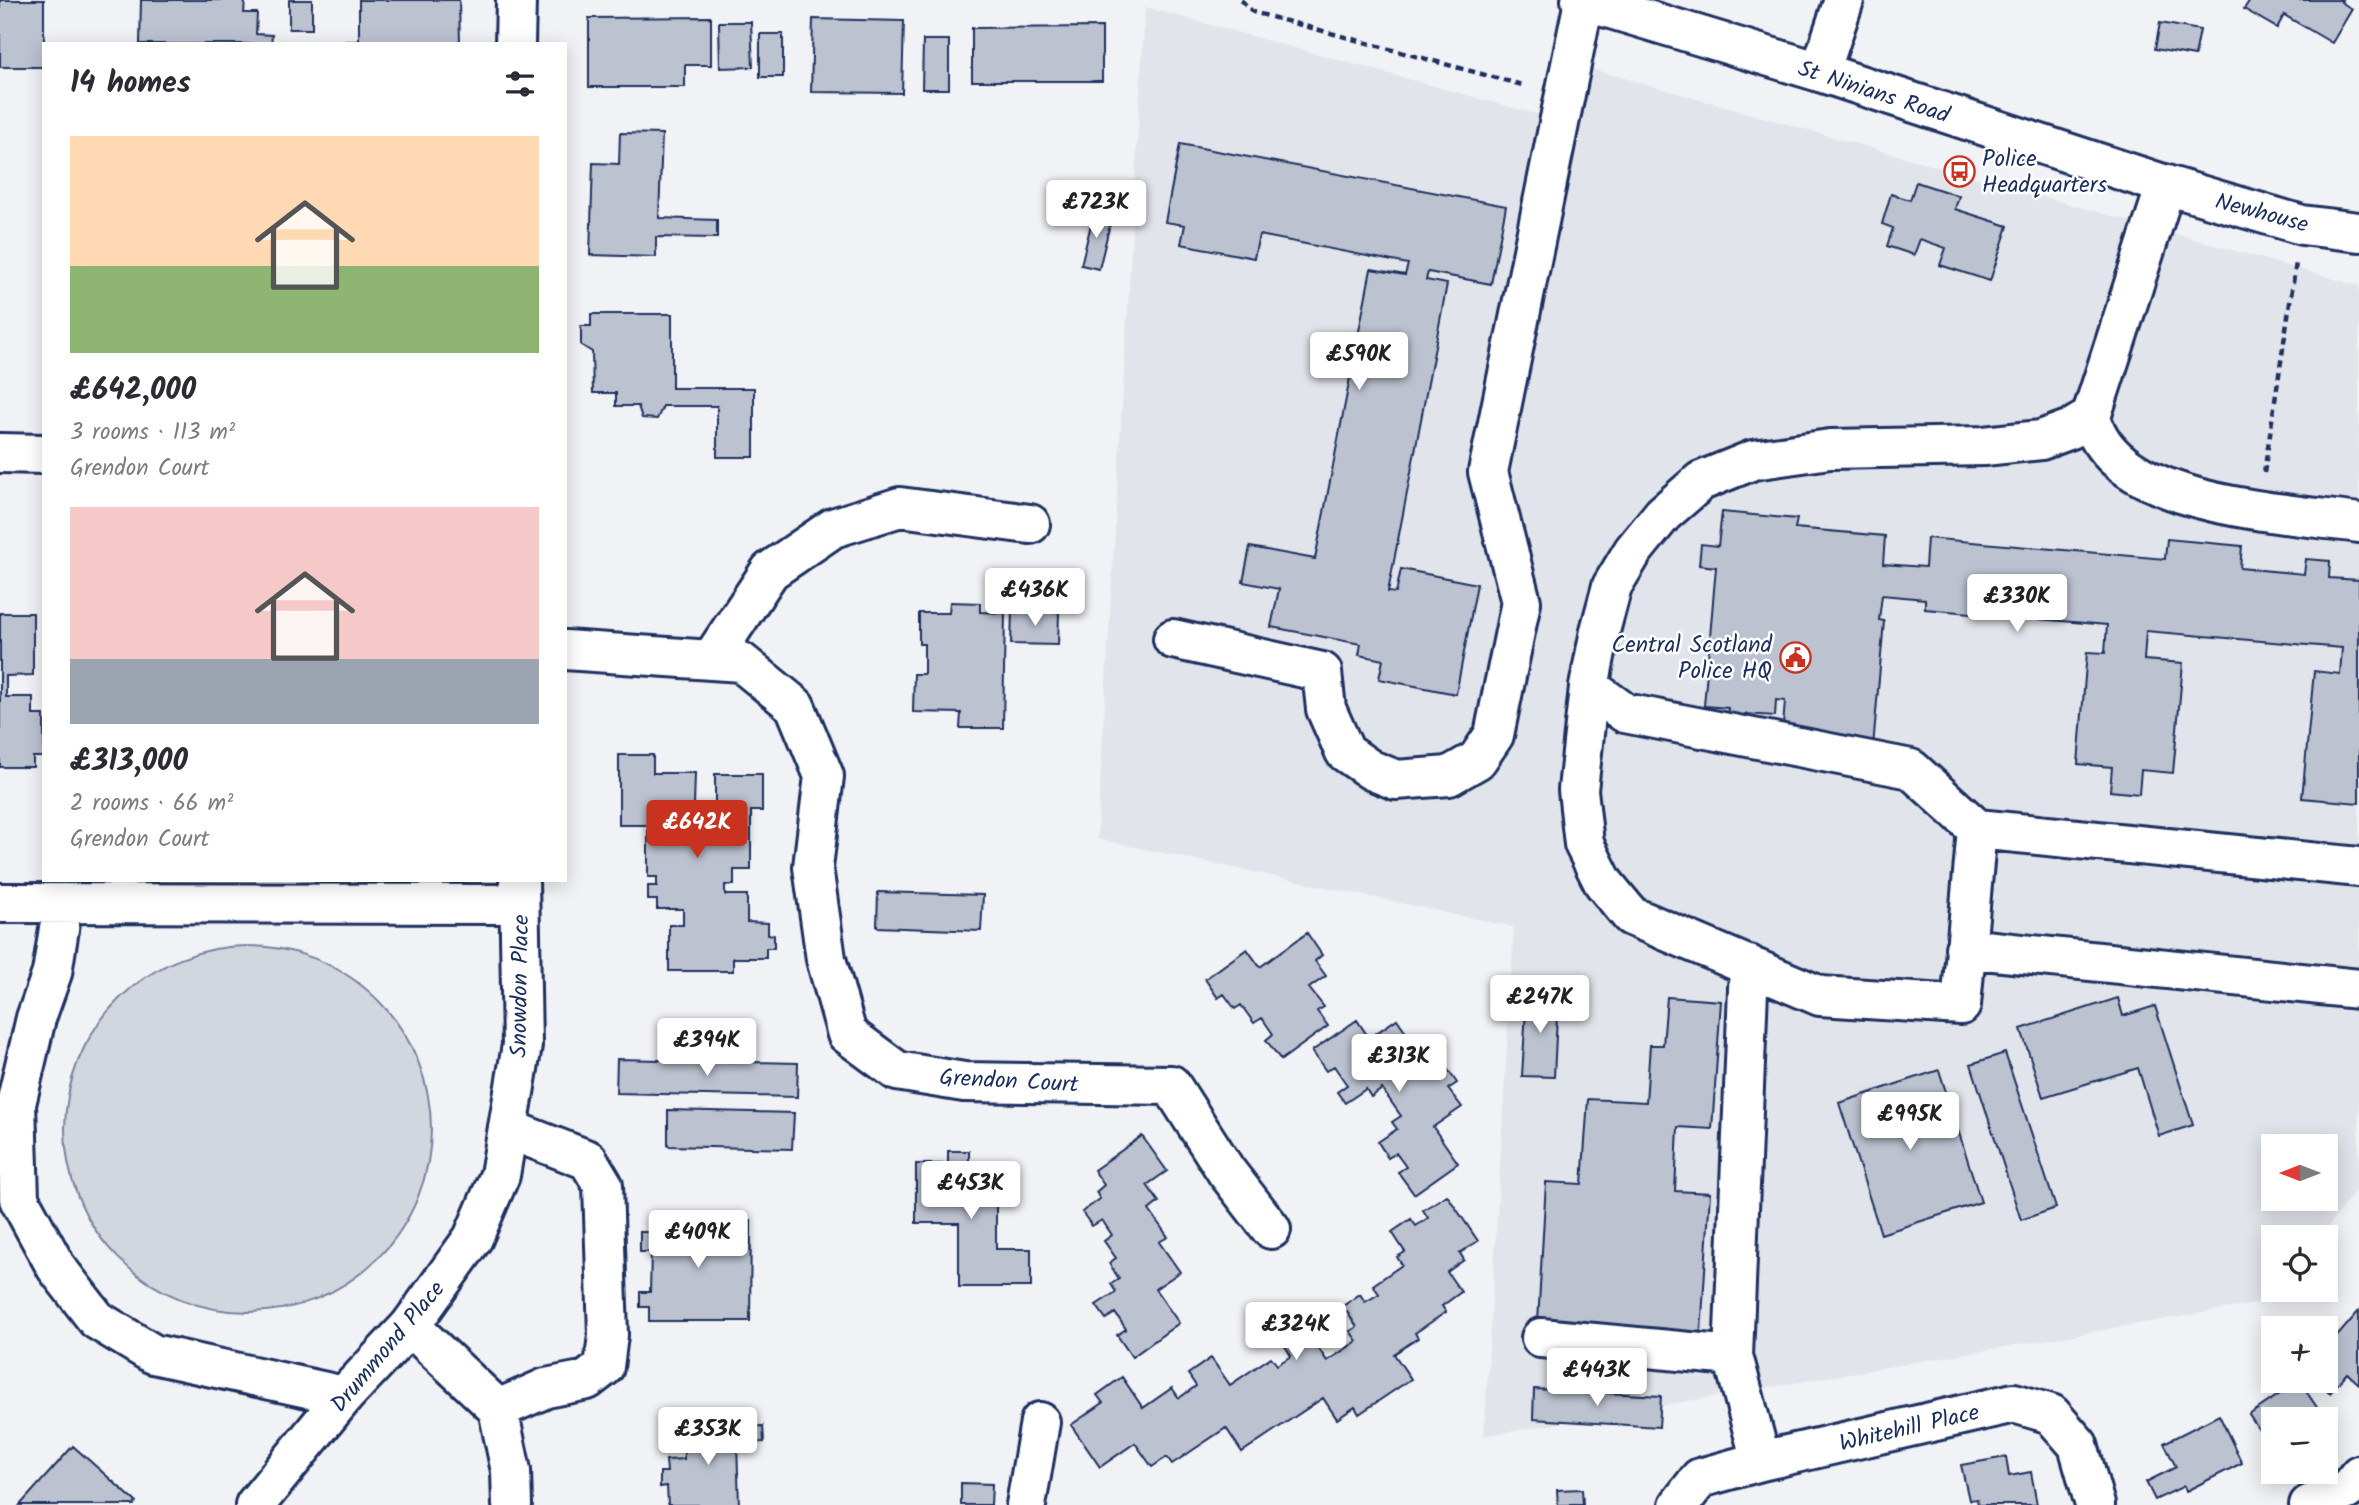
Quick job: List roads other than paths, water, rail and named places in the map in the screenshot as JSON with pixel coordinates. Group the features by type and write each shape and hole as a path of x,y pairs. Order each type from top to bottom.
{"street":[{"path":"515,42 516,0"},
{"path":"1820,72 1844,0"},
{"path":"1173,639 1322,673 1326,709 1345,752 1371,770 1396,780 1449,776 1477,761 1494,735 1521,602 1488,472 1583,1"},
{"name":"St Ninians Road","path":"1583,1 1820,72 2166,186"},
{"path":"2166,186 2091,416 2095,436 2112,456 2135,476 2171,492 2359,523"},
{"name":"Newhouse","path":"2166,186 2302,225 2359,232"},
{"path":"1977,829 1961,1005 1820,996 1631,916 1603,882 1584,844 1578,790 1589,687 1612,586 1633,551 1663,514 1701,481 1753,460 1830,449 1984,446 2041,440 2071,429 2091,416"},
{"path":"0,453 42,454"},
{"path":"711,660 770,571 833,528 900,508 1030,524"},
{"name":"Grendon Court","path":"567,650 741,662 795,706 824,776 813,867 826,960 847,1034 897,1071 951,1080 1171,1085 1226,1171 1271,1228"},
{"path":"1589,687 1625,713 1911,769 1977,829 2359,867"},
{"path":"0,903 519,892"},
{"name":"Snowdon Place","path":"500,1175 522,1045 519,892"},
{"path":"63,903 52,973 36,1018 16,1104 19,1199 56,1267 97,1320 153,1354 344,1396"},
{"path":"1965,948 2359,989"},
{"path":"1749,965 1733,1356 1761,1461"},
{"path":"498,1409 546,1388 587,1380 604,1367 608,1335 603,1185 588,1160 508,1129"},
{"name":"Drummond Place","path":"255,1505 344,1396 410,1326 473,1238 500,1175"},
{"path":"410,1326 498,1409 511,1471 512,1505"},
{"path":"1541,1338 1733,1356"},
{"name":"Whitehill Place","path":"1679,1505 1700,1478 1761,1461 2014,1403 2051,1414 2078,1445 2095,1505"},
{"path":"1026,1505 1040,1422"},
{"path":"2309,1505 2347,1490 2359,1475"}],"place":[{"name":"Police Headquarters","path":"1959,171"},
{"name":"Central Scotland Police HQ","path":"1795,657"}]}
